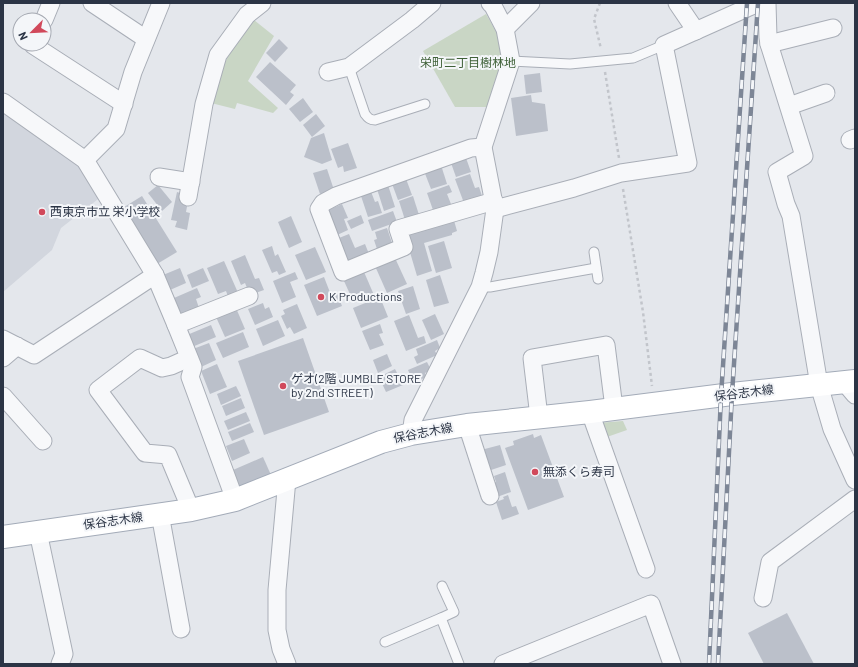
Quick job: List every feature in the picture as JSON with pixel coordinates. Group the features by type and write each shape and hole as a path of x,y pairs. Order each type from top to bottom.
{"main road":[{"name":"保谷志木線","path":"3,537 191,510 235,500 381,442 411,434 467,425 590,412 732,394 819,385 851,386"}],"street":[{"path":"92,3 146,39"},
{"path":"85,160 116,129 133,72 161,3"},
{"path":"159,177 189,189 204,104 218,55 247,15 262,3"},
{"path":"328,72 349,66 412,20 432,3"},
{"path":"411,434 413,420 480,287 489,252 494,205 483,147 511,60 505,29 490,3"},
{"path":"505,29 531,3"},
{"path":"677,3 696,31"},
{"path":"483,147 471,148 323,202 319,209 343,272 404,248 398,229 494,205 574,188 621,173 688,163 664,45 759,3"},
{"path":"767,3 769,44 804,156 776,172 791,216 819,385 832,429 855,480"},
{"path":"769,44 833,28"},
{"path":"44,52 124,104"},
{"path":"789,106 826,93"},
{"path":"3,102 85,160 155,275 189,358 192,367 190,377 235,500"},
{"path":"3,358 10,342 34,355 155,275"},
{"path":"176,325 249,296"},
{"path":"539,417 532,358 606,345 614,408"},
{"path":"189,358 171,366 162,368 140,358 98,390 145,453 168,455 191,510"},
{"path":"3,396 43,441"},
{"path":"590,412 646,568"},
{"path":"467,425 490,496"},
{"path":"287,479 277,590 277,630 281,649 287,664"},
{"path":"763,598 770,562 855,499"},
{"path":"160,514 181,629"},
{"path":"38,532 64,654 60,664"},
{"path":"503,664 651,604 672,664"}],"lane":[{"path":"511,60 570,64 603,61 633,58 664,45"},
{"path":"349,66 365,114 371,120 426,104"},
{"path":"594,252 598,279"},
{"path":"480,287 490,287 596,268"},
{"path":"385,642 454,612 442,586"},
{"path":"441,618 459,664"}],"path":[{"path":"600,3 594,19 603,61 643,312 654,404"}],"shaded area":[{"name":"西東京市立 栄小学校","path":"3,109 79,165 102,196 61,228 52,250 3,292"}],"green space":[{"name":"栄町二丁目樹林地","path":"486,14 498,35 504,59 488,107 455,107 423,51"},
{"path":"254,20 274,36 248,81 278,108 273,113 237,103 235,109 211,103 222,68 232,49"},
{"path":"623,421 627,430 604,438 598,423"}],"building":[{"path":"279,39 288,48 275,62 266,53"},
{"path":"270,62 296,85 290,92 294,95 286,105 256,77"},
{"path":"540,73 542,92 526,94 524,75"},
{"path":"531,95 532,102 545,104 548,131 516,136 511,98"},
{"path":"303,98 313,112 300,122 289,109"},
{"path":"316,114 325,126 312,137 303,125"},
{"path":"324,133 332,160 322,164 304,157 311,138"},
{"path":"348,143 357,168 344,172 343,166 338,168 331,149"},
{"path":"466,158 471,172 456,177 451,163"},
{"path":"441,165 447,184 431,189 424,171"},
{"path":"327,169 334,190 320,194 313,173"},
{"path":"470,174 475,188 479,187 482,196 464,203 455,179"},
{"path":"405,176 412,195 398,200 391,181"},
{"path":"158,185 172,202 162,211 148,193"},
{"path":"388,185 395,207 384,211 377,189"},
{"path":"449,185 452,192 447,194 451,204 433,210 427,193"},
{"path":"370,189 375,202 378,201 382,213 368,217 360,193"},
{"path":"177,192 180,193 179,200 188,201 186,212 190,213 187,230 175,227 177,221 171,220"},
{"path":"142,196 177,252 157,264 121,209"},
{"path":"413,196 419,215 405,220 399,201"},
{"path":"342,204 348,218 344,219 348,230 335,236 328,210"},
{"path":"393,211 397,222 372,231 368,220"},
{"path":"361,215 364,223 351,229 347,221"},
{"path":"291,216 302,242 289,248 278,222"},
{"path":"453,217 457,231 452,233 452,235 424,243 432,271 417,276 404,232"},
{"path":"387,228 393,246 378,252 374,240 377,239 375,232"},
{"path":"349,234 355,248 365,244 369,254 348,263 337,249 343,246 339,238"},
{"path":"444,241 452,268 436,273 428,246"},
{"path":"272,246 275,256 278,254 286,272 279,275 277,271 272,273 262,250"},
{"path":"315,247 326,272 306,280 295,255"},
{"path":"245,255 255,279 259,278 264,290 250,295 245,283 241,285 231,261"},
{"path":"395,258 407,284 387,293 375,266"},
{"path":"224,261 239,295 229,299 226,291 218,294 207,268"},
{"path":"180,268 186,283 170,290 163,275"},
{"path":"203,268 209,281 192,288 187,275"},
{"path":"295,272 298,279 290,282 296,297 282,303 273,281"},
{"path":"364,272 374,295 354,303 344,281"},
{"path":"440,275 449,303 434,307 426,280"},
{"path":"324,277 331,295 337,293 342,306 317,316 304,285"},
{"path":"413,286 420,309 406,314 398,291"},
{"path":"197,288 201,297 196,299 200,311 183,318 174,298"},
{"path":"380,297 388,317 361,328 353,308"},
{"path":"263,303 265,309 269,307 273,317 255,325 248,309"},
{"path":"297,304 307,328 294,334 290,327 287,329 281,316 285,314 283,310"},
{"path":"236,308 245,329 225,337 216,317"},
{"path":"435,314 444,334 431,340 422,320"},
{"path":"409,315 418,338 424,336 426,343 406,351 394,321"},
{"path":"278,320 285,336 263,346 256,329"},
{"path":"380,324 383,333 379,334 384,345 370,350 362,331"},
{"path":"211,325 216,337 192,347 187,335"},
{"path":"243,332 249,347 223,358 216,343"},
{"name":"ゲオ(2階 JUMBLE STORE by 2nd STREET)","path":"303,338 329,412 264,435 238,361"},
{"path":"437,340 440,348 435,351 437,355 417,364 414,357 418,355 416,349"},
{"path":"209,343 216,360 201,367 193,349"},
{"path":"387,354 392,366 378,373 373,360"},
{"path":"427,362 431,370 425,373 426,377 414,383 408,370"},
{"path":"217,364 227,387 210,394 201,371"},
{"path":"395,369 403,385 386,392 379,377"},
{"path":"236,386 241,396 221,405 217,394"},
{"path":"241,398 245,408 226,416 222,406"},
{"path":"246,412 250,421 228,430 224,421"},
{"path":"250,423 254,432 232,441 228,432"},
{"name":"無添くら寿司","path":"533,434 534,438 541,435 564,497 528,510 505,448 514,445 513,441"},
{"path":"244,439 250,453 232,461 226,446"},
{"path":"500,445 506,465 488,471 481,450"},
{"path":"263,457 271,475 240,488 233,470"},
{"path":"505,472 511,492 497,497 492,483 496,482 494,476"},
{"path":"508,495 512,507 516,506 519,514 502,520 496,502 504,499 503,497"},
{"path":"787,613 814,664 764,664 748,633"}],"railway":[{"path":"709,664 721,396 747,3"},
{"path":"718,664 732,394 758,3"}],"place":[{"name":"西東京市立 栄小学校","path":"42,212"},
{"name":"K Productions","path":"321,297"},
{"name":"ゲオ(2階 JUMBLE STORE by 2nd STREET)","path":"283,386"},
{"name":"無添くら寿司","path":"535,472"}]}
